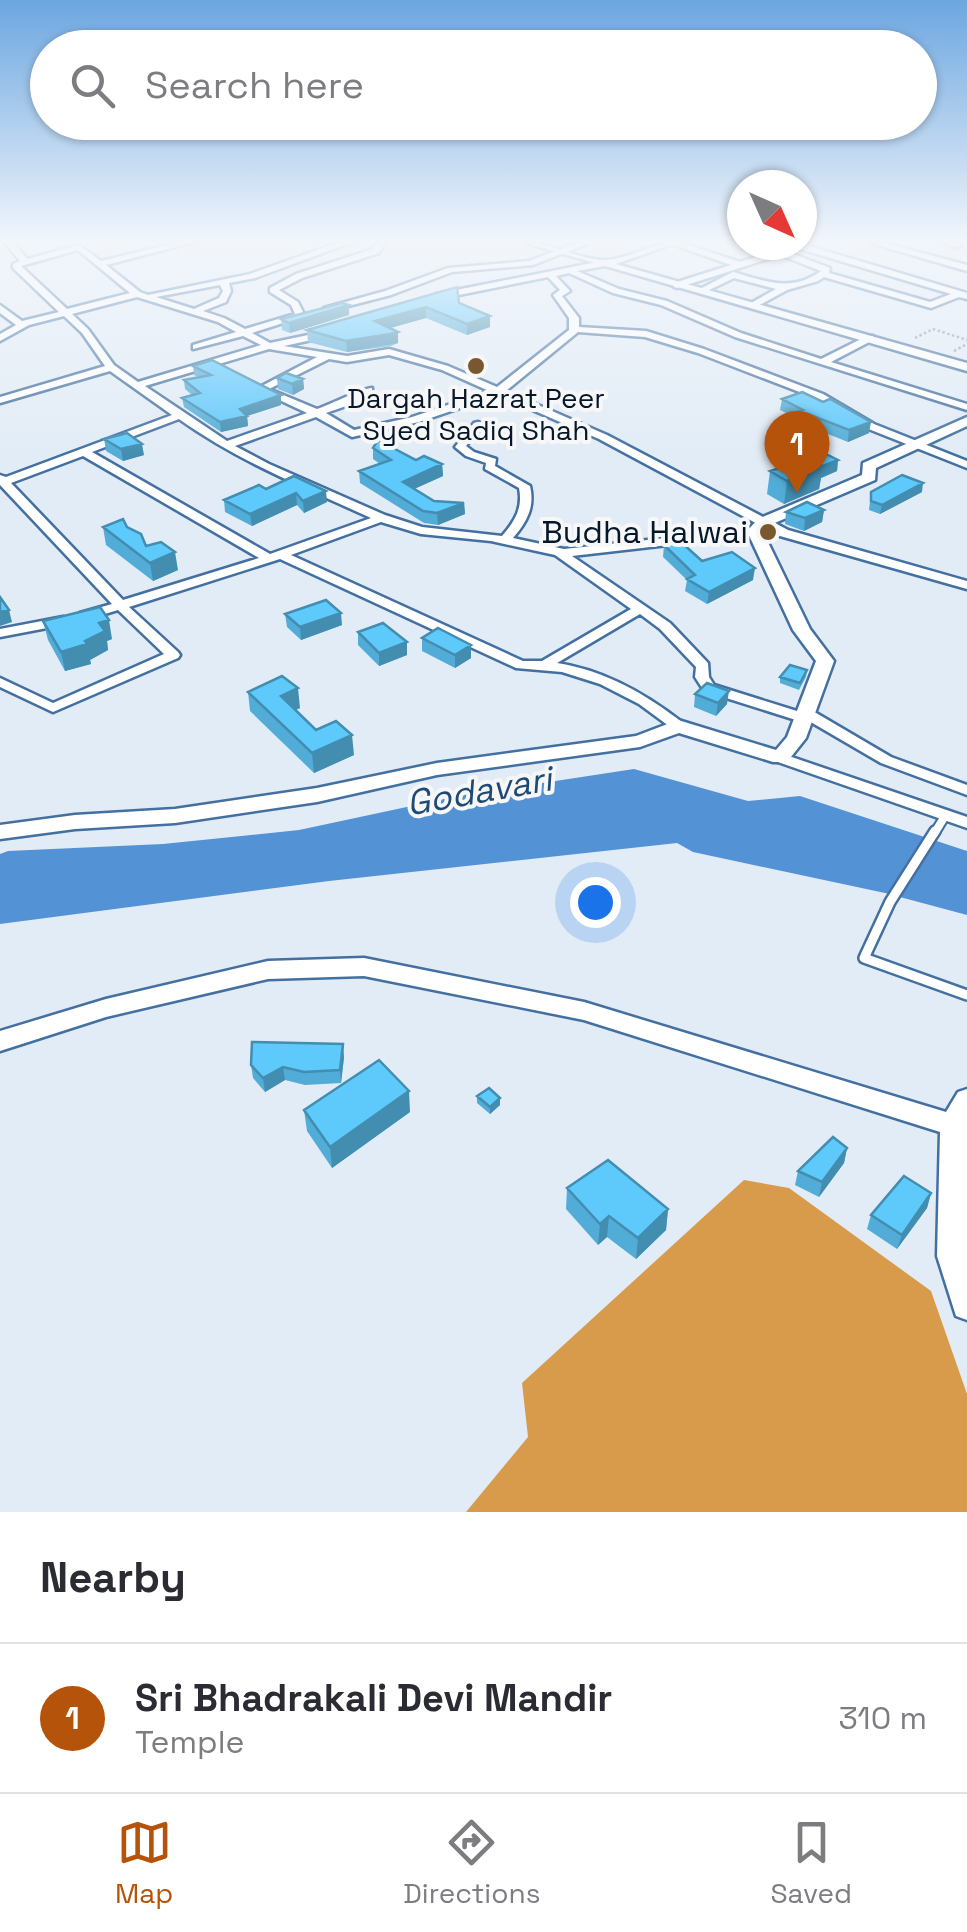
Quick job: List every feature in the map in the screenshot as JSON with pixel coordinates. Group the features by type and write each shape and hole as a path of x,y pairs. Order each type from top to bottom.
{"street":[{"path":"7,314 21,325"},
{"path":"0,338 21,325 68,314 111,367 226,445 381,518 421,530 505,540 558,552 760,527 870,477 868,466 967,421"},
{"path":"202,314 269,346 325,358 389,352 445,368 685,477 760,527 967,585"},
{"path":"196,347 309,314"},
{"path":"571,314 574,328"},
{"path":"688,314 738,335 967,407"},
{"path":"784,314 967,367"},
{"path":"138,385 347,326"},
{"path":"325,358 261,390 318,413 352,434 415,420 499,391 574,328 646,334 820,396 870,426 967,465"},
{"path":"822,362 870,338"},
{"path":"0,400 111,367"},
{"path":"226,445 318,413 368,390"},
{"path":"0,682 54,708 173,655 122,607 3,479 86,453 181,416"},
{"path":"478,425 460,447 492,460 489,466 524,486 528,496 518,526 505,540"},
{"path":"86,453 275,557 521,665 548,662 640,609"},
{"path":"0,505 18,499"},
{"path":"0,633 122,607 381,518"},
{"path":"760,527 802,630 824,661 796,738 780,758"},
{"path":"558,552 664,626 702,666 702,677 709,688 805,715 886,760 967,790"},
{"path":"548,662 652,705 678,726 967,823"},
{"path":"0,832 75,822 175,816 317,794 438,769 640,741 678,726"},
{"path":"0,1042 106,1008 268,970 364,966 584,1012 953,1124"},
{"path":"967,1099 953,1124 951,1256 967,1306"}],"lane":[{"path":"945,816 890,902 864,958 967,994"}],"path":[{"path":"901,346 933,329 967,340"}],"shaded area":[{"path":"744,1180 789,1188 931,1291 967,1394 967,1512 466,1512 528,1437 522,1383"}],"water":[{"path":"634,769 748,801 800,796 967,851 967,915 885,893 693,852 677,843 329,881 0,924 0,854 8,851 163,844 299,830 463,795"}],"building":[{"path":"302,314 320,314 289,323 281,319"},
{"path":"364,314 402,314 375,321 398,332 346,341 307,330"},
{"path":"442,314 490,316 467,324"},
{"path":"212,360 281,395 240,409 247,416 220,422 182,398 200,393 184,380 211,375 193,366"},
{"path":"286,373 303,379 292,384 277,378"},
{"path":"802,392 823,402 830,399 871,422 849,430 800,411 803,410 782,399"},
{"path":"127,433 142,444 121,449 104,439"},
{"path":"378,440 416,460 424,456 442,464 403,482 434,501 464,503 437,513 423,511 359,471 391,460 373,448"},
{"path":"818,450 838,460 823,466 809,458 795,459"},
{"path":"809,458 823,466 787,481 770,471"},
{"path":"902,475 923,483 882,505 871,501 871,492"},
{"path":"294,476 326,491 303,501 296,493 250,514 224,500 259,485 266,489"},
{"path":"807,502 824,510 805,518 786,512"},
{"path":"123,519 127,527 141,534 146,546 161,542 175,552 150,563 103,527"},
{"path":"681,542 702,561 732,552 755,568 709,592 687,579 695,575 664,545"},
{"path":"0,597 9,610 0,612"},
{"path":"326,600 341,613 300,627 285,614"},
{"path":"100,607 109,620 99,623 105,631 85,641 87,644 61,652 43,621"},
{"path":"383,623 407,642 379,653 358,632"},
{"path":"438,628 471,645 455,655 422,638"},
{"path":"790,665 807,670 800,683 780,677"},
{"path":"282,676 298,688 281,696 316,730 336,721 352,735 312,753 248,692"},
{"path":"707,683 729,691 718,703 695,694"},
{"path":"252,1042 343,1044 340,1070 304,1072 283,1067 263,1078 251,1065"},
{"path":"379,1060 409,1091 330,1147 304,1110"},
{"path":"489,1088 500,1098 490,1107 477,1096"},
{"path":"833,1137 847,1148 822,1182 798,1171"},
{"path":"608,1160 668,1209 638,1238 609,1216 600,1224 567,1188"},
{"path":"904,1176 931,1193 902,1235 871,1215"}],"place":[{"name":"Dargah Hazrat Peer Syed Sadiq Shah","path":"476,366"},
{"name":"Sri Bhadrakali Devi Mandir","path":"797,493"},
{"name":"Budha Halwai","path":"768,532"}],"water label":[{"name":"Godavari","path":"479,791"}]}
